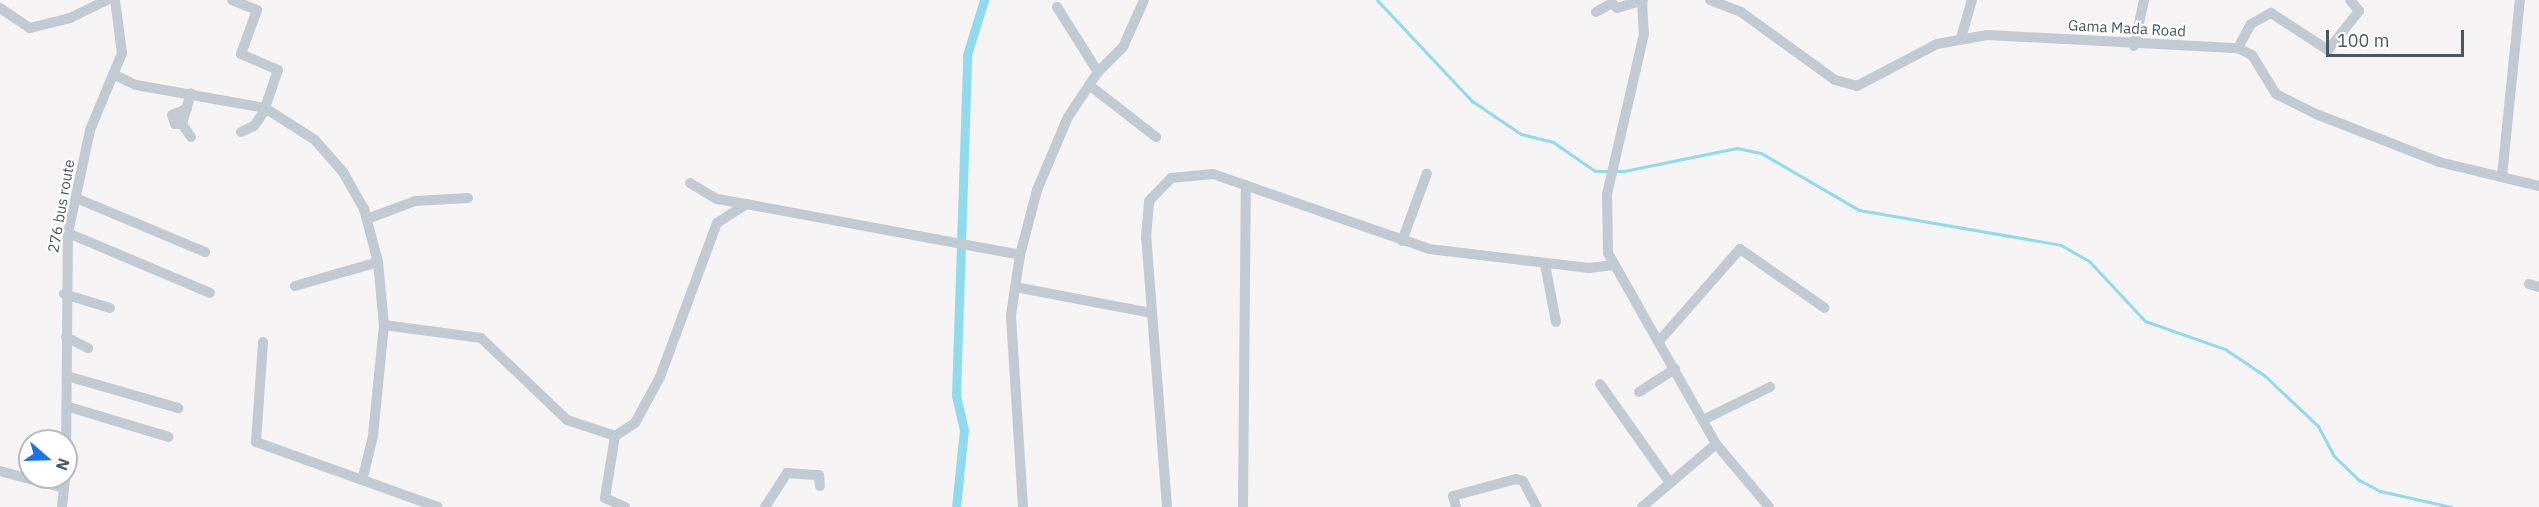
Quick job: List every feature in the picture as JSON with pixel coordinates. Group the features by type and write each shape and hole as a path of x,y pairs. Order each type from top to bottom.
{"street":[{"path":"0,8 30,28 70,18 107,0"},
{"name":"276 bus route","path":"68,429 69,407 64,294 68,233 90,130 122,53 115,0"},
{"path":"232,0 257,10 241,54 278,70 266,108 254,126 241,132"},
{"path":"1023,507 1013,383 1015,287 1020,255 1037,190 1089,85 1098,72 1123,47 1144,0"},
{"path":"1596,12 1612,3 1617,8 1642,0 1644,34 1607,194 1608,252 1660,340 1716,444 1768,507"},
{"name":"Gama Mada Road","path":"1710,0 1741,12 1836,80 1857,86 1911,56 1961,38 2238,48"},
{"path":"1741,12 1745,0"},
{"path":"1961,38 1972,0"},
{"path":"2134,46 2144,0"},
{"path":"2350,0 2359,11 2328,50 2271,13 2252,24 2238,48 2252,55 2276,94 2316,114 2439,162 2539,186"},
{"path":"2502,176 2520,0"},
{"path":"1057,7 1098,72"},
{"path":"113,74 136,85 266,108 315,140 343,172 367,219 378,262 384,326 373,436 363,477"},
{"path":"1089,85 1156,136"},
{"path":"191,93 187,109 172,115 174,124 182,124 191,137"},
{"path":"1402,241 1427,172"},
{"path":"1167,507 1151,313 1149,201 1171,178 1189,174 1212,174 1402,241 1545,264 1614,265"},
{"path":"690,183 717,199 1020,255"},
{"path":"1243,507 1246,185"},
{"path":"76,198 205,252"},
{"path":"367,219 415,201 468,198"},
{"path":"625,507 605,498 615,436 635,423 660,377 717,223 746,204"},
{"path":"68,233 210,293"},
{"path":"1660,340 1740,249 1826,308"},
{"path":"295,286 378,262"},
{"path":"1545,264 1556,322"},
{"path":"1015,287 1151,313"},
{"path":"64,294 111,308"},
{"path":"384,326 481,338 567,420 615,436"},
{"path":"66,337 88,348"},
{"path":"263,342 256,442 363,477 438,507"},
{"path":"1639,392 1675,369"},
{"path":"67,376 178,408"},
{"path":"1600,384 1670,483"},
{"path":"1703,420 1770,387"},
{"path":"69,407 169,437"},
{"path":"1642,507 1716,444"},
{"path":"0,471 18,474"},
{"path":"765,507 787,473 819,475 820,486"},
{"path":"1455,507 1454,496 1516,479 1523,481 1538,507"},
{"path":"62,507 64,489"}],"waterway":[{"path":"956,507 964,430 956,395 967,55 984,0"},
{"path":"1377,0 1472,101 1521,134 1553,142 1595,171 1624,171 1737,148 1761,153 1859,210 2061,245 2090,262 2145,321 2225,349 2265,376 2318,426 2334,456 2359,480 2380,491 2451,507"}]}
